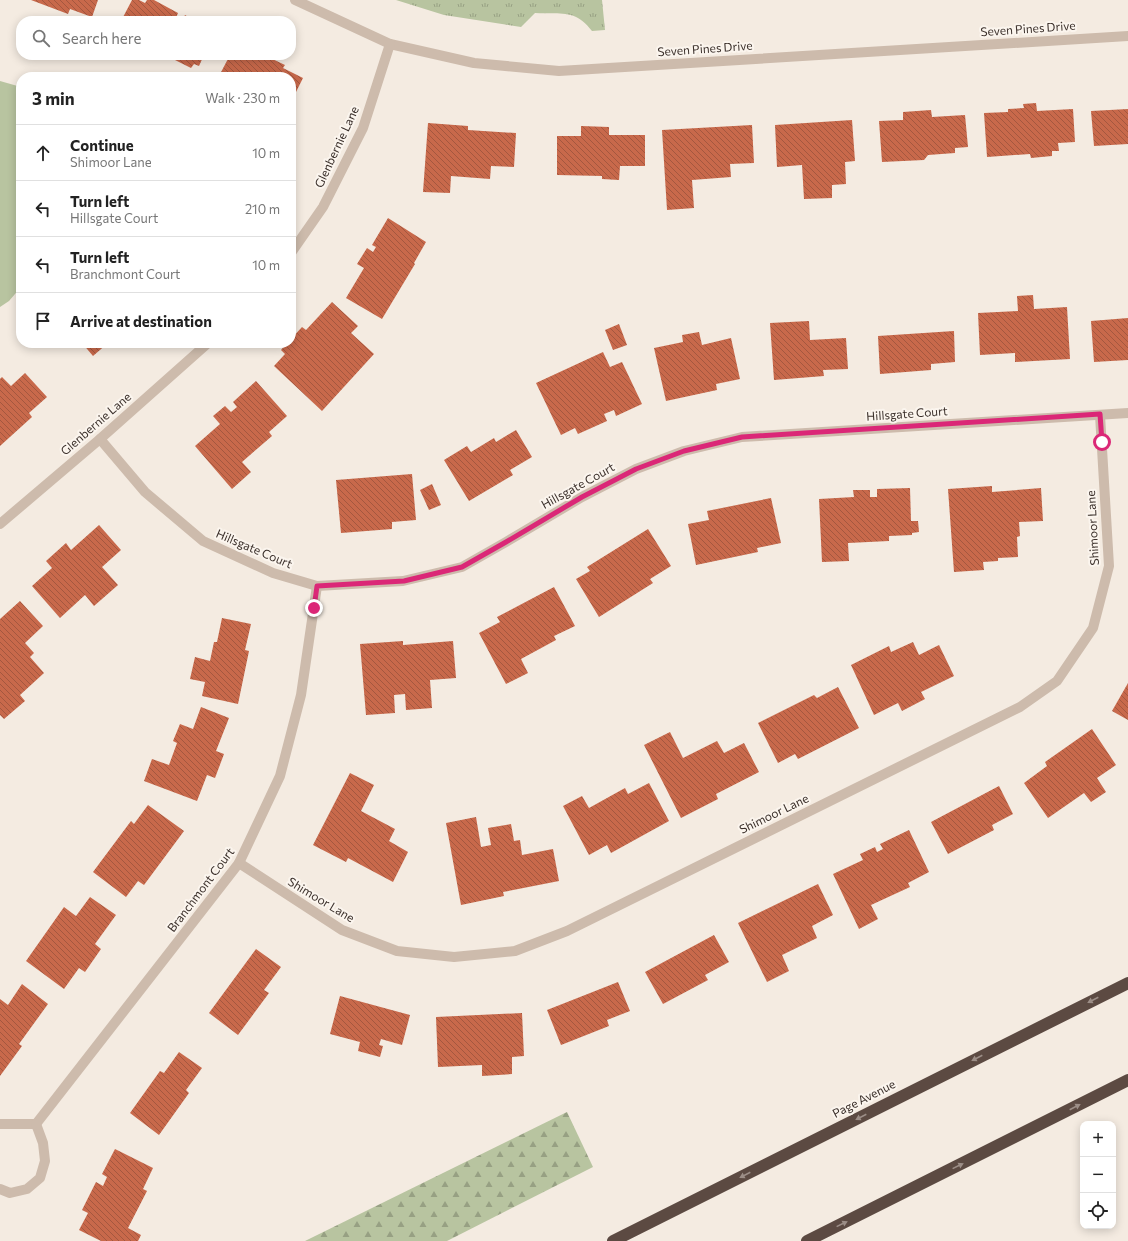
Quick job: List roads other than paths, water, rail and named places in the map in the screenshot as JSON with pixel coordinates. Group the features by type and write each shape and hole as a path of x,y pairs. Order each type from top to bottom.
{"highway":[{"name":"Page Avenue","path":"613,1241 1128,983"},
{"path":"807,1241 1128,1080"}],"street":[{"name":"Seven Pines Drive","path":"295,0 390,44 474,63 559,71 1128,36"},
{"name":"Glenbernie Lane","path":"296,246 323,207 363,128 390,44"},
{"name":"Glenbernie Lane","path":"0,524 100,439 202,348"},
{"name":"Hillsgate Court","path":"100,439 145,492 203,541 273,573 317,586 404,581 462,567 582,497 636,469 684,451 742,437 1128,413"},
{"name":"Shimoor Lane","path":"240,863 342,930 397,951 454,957 515,951 567,931 1020,707 1057,681 1093,628 1109,566 1100,414"},
{"name":"Branchmont Court","path":"36,1124 240,863 280,776 301,695 317,586"},
{"path":"0,1124 36,1124 43,1143 45,1161 40,1178 27,1190 10,1193 0,1190"}]}
